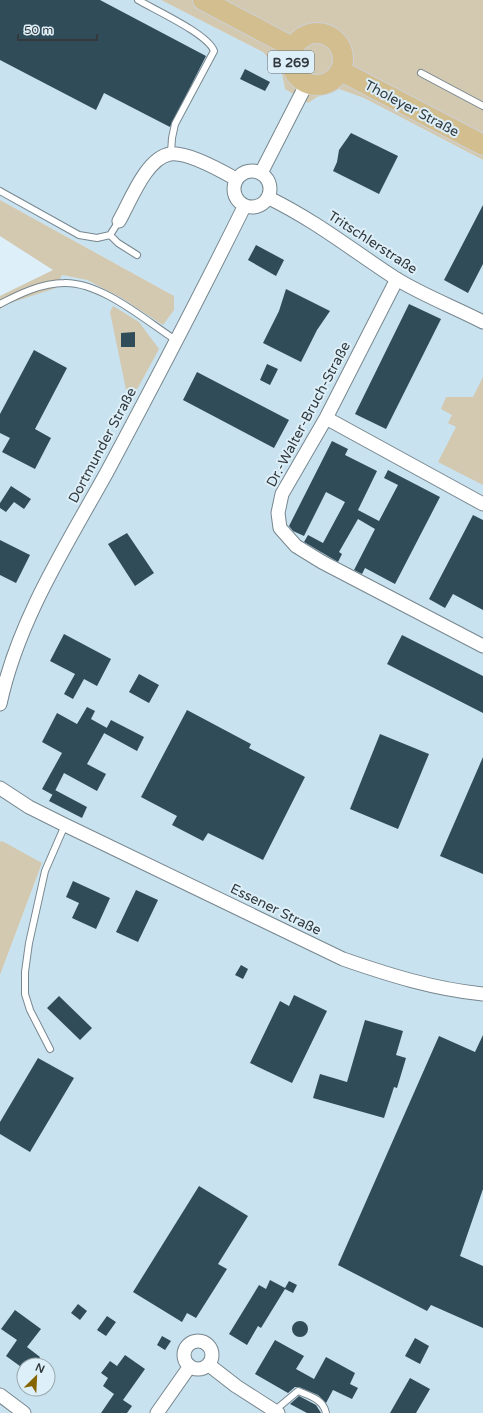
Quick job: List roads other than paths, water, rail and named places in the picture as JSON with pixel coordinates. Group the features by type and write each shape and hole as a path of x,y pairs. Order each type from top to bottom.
{"main road":[{"name":"B 269","path":"203,0 294,48"},
{"name":"B 269","path":"318,33 332,38 342,49 344,64 341,71 330,82 322,85 307,83 301,80 293,68 291,61 294,48 304,37 311,34 318,33"},
{"name":"Tholeyer Straße","path":"341,71 483,145"}],"street":[{"path":"261,173 307,83"},
{"path":"119,221 147,171 158,159 171,153 201,160 236,179"},
{"path":"256,171 261,173 265,177 270,187 268,198 261,206 250,208 244,207 235,198 233,192 236,179 245,172 256,171"},
{"name":"Tritschlerstraße","path":"268,198 312,221 396,279 483,322"},
{"name":"Dortmunder Straße","path":"0,704 17,648 42,592 177,342 244,207"},
{"name":"Dr.-Walter-Bruch-Straße","path":"396,279 326,418 282,494 278,513 280,528 296,546 322,562 483,646"},
{"path":"326,418 483,504"},
{"name":"Essener Straße","path":"0,788 29,807 65,825 344,959 391,976 431,987 483,994"},
{"path":"196,1341 206,1343 211,1349 212,1357 209,1364 202,1369 190,1366 185,1358 186,1349 192,1342 196,1341"},
{"path":"209,1364 236,1386 276,1412"},
{"path":"157,1413 190,1366"},
{"path":"0,1395 24,1413"}],"lane":[{"path":"138,0 192,31 211,44 214,51 175,124 171,153"},
{"path":"421,73 483,106"},
{"path":"0,191 79,235 97,238 110,235 119,221"},
{"path":"110,235 118,243 137,255"},
{"path":"0,304 44,285 64,282 85,286 104,294 132,311 177,342"},
{"path":"50,1049 30,1010 25,994 25,972 28,943 45,871 65,825"},
{"path":"276,1412 298,1391 316,1398 325,1405 326,1413"}]}
